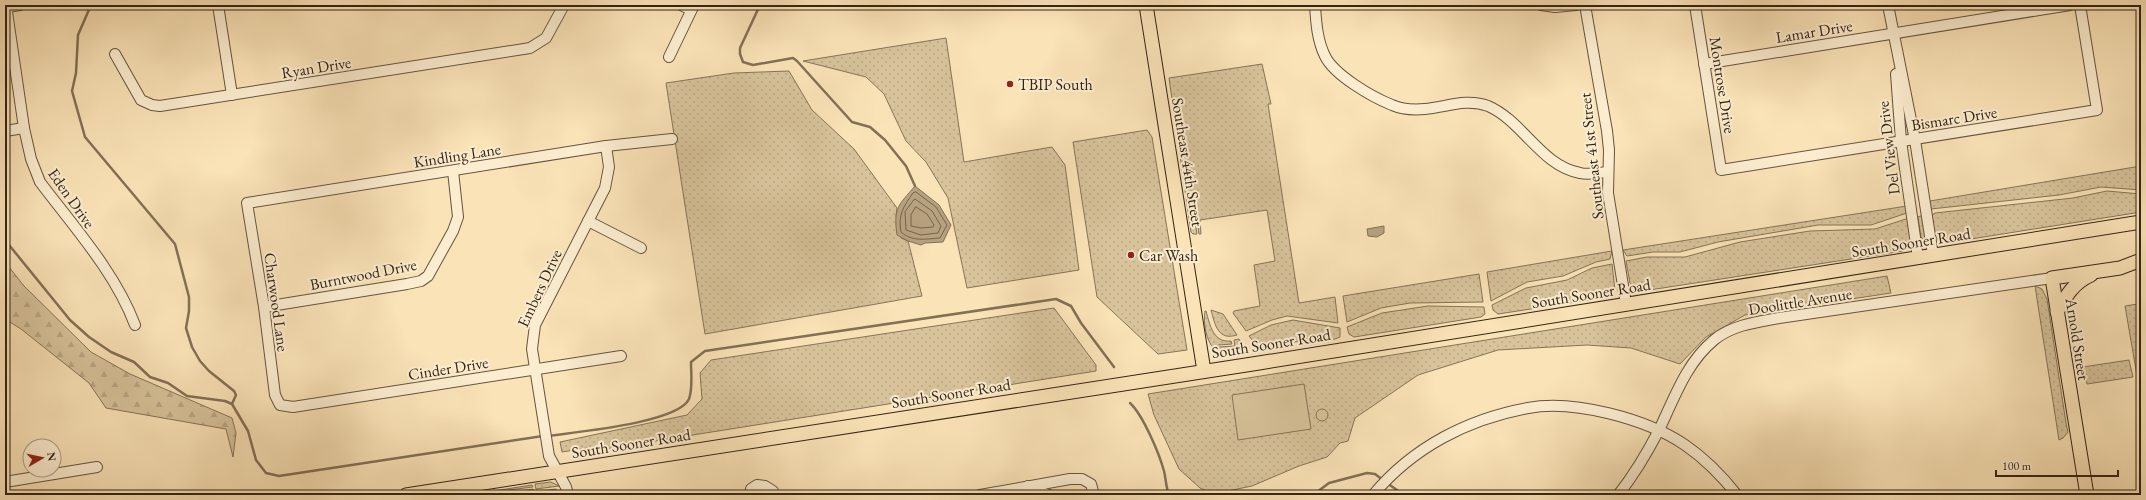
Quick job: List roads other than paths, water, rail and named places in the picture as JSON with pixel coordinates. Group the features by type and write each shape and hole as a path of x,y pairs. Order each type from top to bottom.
{"main road":[{"name":"Southeast 44th Street","path":"1146,5 1204,371"},
{"name":"South Sooner Road","path":"406,495 1204,371 2141,222"},
{"name":"Arnold Street","path":"2087,495 2056,312 2052,278 2114,268 2141,260"},
{"path":"2056,312 2065,296 2077,283 2090,276 2114,268"}],"street":[{"path":"6,6 20,5"},
{"path":"218,5 232,95"},
{"name":"Ryan Drive","path":"115,54 141,100 146,103 160,106 522,50 534,46 546,38 564,5"},
{"path":"669,57 693,8 681,5"},
{"path":"1315,5 1318,30 1324,55 1333,69 1386,102 1407,109 1424,109 1472,102 1487,106 1506,116 1554,162 1566,169 1581,174 1607,172"},
{"path":"1541,5 1555,7 1576,5"},
{"name":"Southeast 41st Street","path":"1585,5 1607,131 1609,150 1607,172 1608,193 1626,304"},
{"name":"Montrose Drive","path":"1695,5 1721,170"},
{"name":"Del View Drive","path":"1888,5 1892,34 1901,141 1918,258"},
{"name":"Lamar Drive","path":"1704,64 2070,5"},
{"name":"Bismarc Drive","path":"1721,170 2097,110 2080,5"},
{"name":"Eden Drive","path":"6,6 30,159 40,182 112,279 128,305 135,325"},
{"name":"Del View Drive","path":"1892,34 1915,140 1933,255"},
{"path":"5,131 24,128"},
{"name":"Kindling Lane","path":"247,203 606,146 672,139"},
{"name":"Embers Drive","path":"568,495 566,487 549,456 534,370 532,349 535,324 588,221 608,178 609,167 606,146"},
{"name":"Burntwood Drive","path":"264,307 407,284 421,281 428,276 453,231 458,217 453,171"},
{"name":"Charwood Lane","path":"247,203 264,307 275,395 280,405"},
{"path":"588,221 641,248"},
{"name":"Doolittle Avenue","path":"1618,495 1643,460 1686,374 1698,356 1714,340 1730,330 1748,324 1779,318 2052,278"},
{"name":"Cinder Drive","path":"280,405 293,407 621,356"},
{"path":"1375,493 1388,478 1435,440 1476,422 1529,407 1559,406 1591,409 1617,414 1658,431 1684,444 1726,482 1737,495"},
{"path":"5,482 97,467"},
{"path":"980,495 1070,479 1082,479 1091,484 1094,495"},
{"path":"750,495 751,489 757,485 765,486 773,492 773,495"},
{"path":"1028,486 1049,495"}],"water":[{"path":"915,186 939,205 951,225 943,242 925,243 921,245 908,241 897,235 896,218 898,207"},
{"path":"1384,226 1384,233 1377,237 1368,236 1367,229"}],"waterway":[{"path":"91,5 78,35 76,73 72,91 85,137 175,244 189,297 189,311 186,328 192,347 200,361 209,371 234,391 236,395 232,404"},
{"path":"760,5 740,48 740,54 743,62 753,65 793,58 852,122 870,127 885,140 906,166 915,186"},
{"path":"5,240 70,320 89,337 111,352 134,362 150,377 168,383 187,396 225,401 232,404 248,431 256,460 266,473 279,476 543,436"},
{"path":"548,436 602,429 647,420 681,407 689,399 690,395 691,362 705,351 1056,299 1071,306 1081,323 1114,367"},
{"path":"1130,403 1145,425 1158,454 1164,471 1169,495"},
{"path":"1313,495 1329,483 1367,473 1375,474 1383,480"},
{"path":"1387,483 1404,495"}],"place":[{"name":"TBIP South","path":"1010,84"},
{"name":"Car Wash","path":"1131,255"}]}
